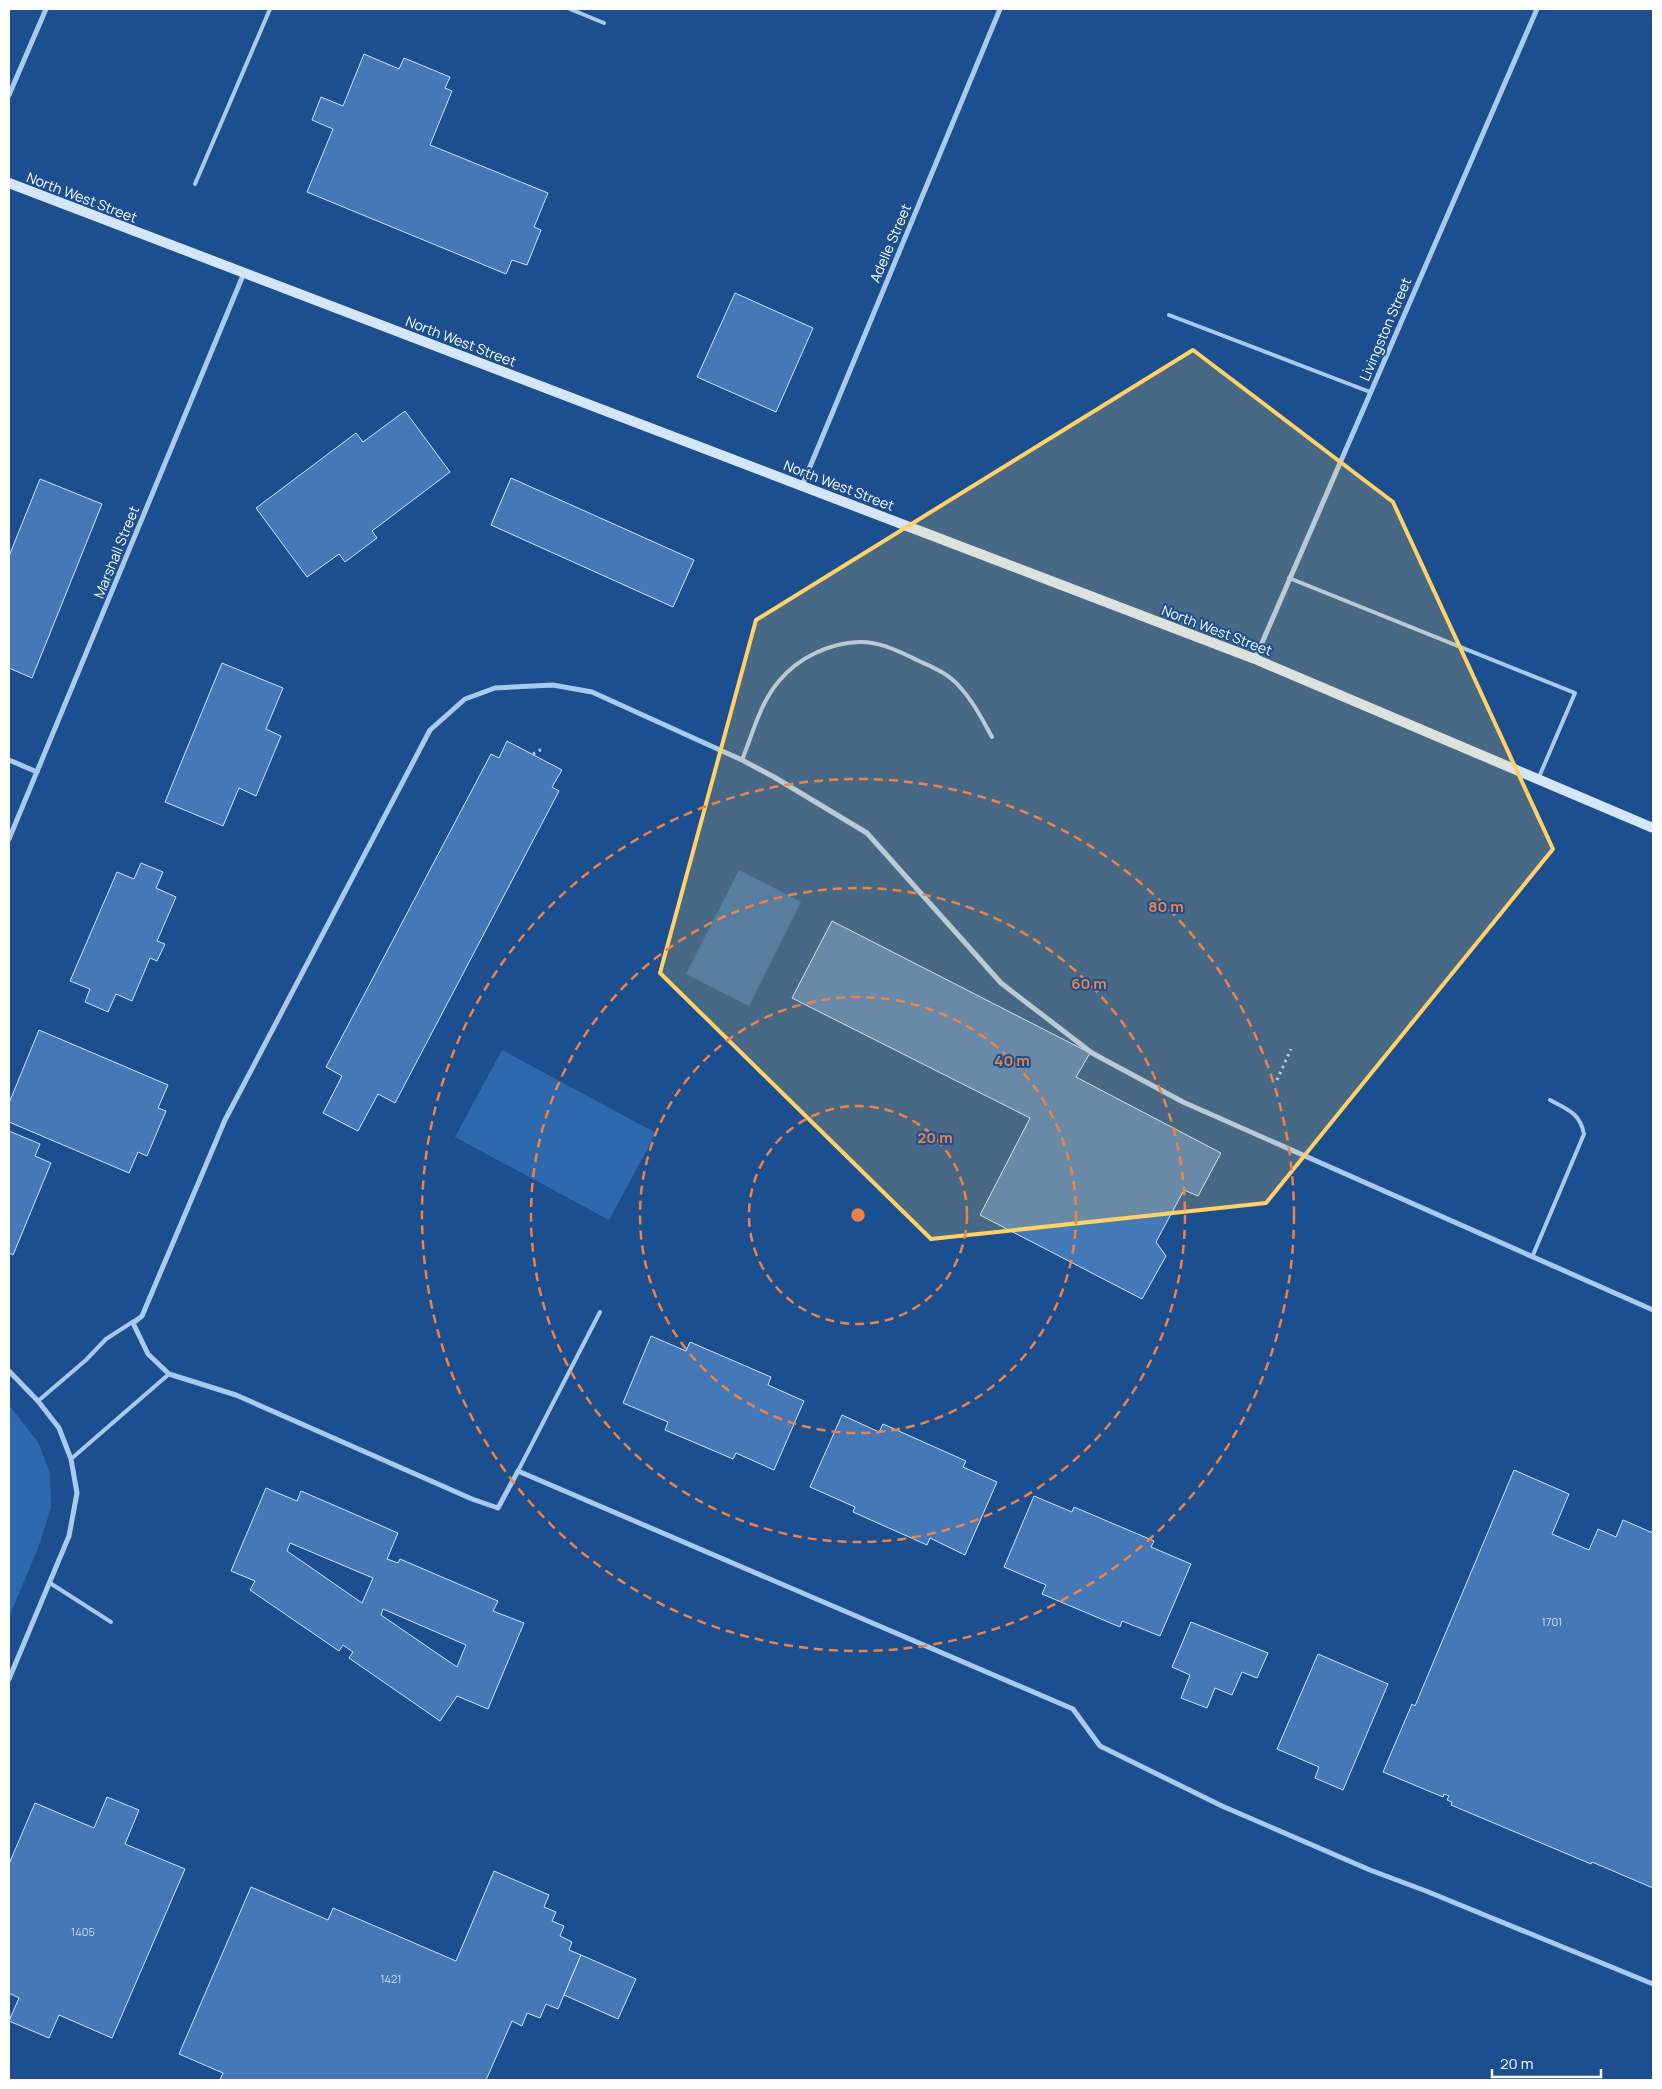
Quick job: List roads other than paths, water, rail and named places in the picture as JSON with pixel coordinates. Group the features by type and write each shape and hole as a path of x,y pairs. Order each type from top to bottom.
{"street":[{"path":"9,95 46,9"},
{"name":"Adelle Street","path":"802,486 1000,9"},
{"name":"Livingston Street","path":"1254,658 1537,9"},
{"name":"North West Street","path":"9,184 1254,658 1653,828"},
{"name":"Marshall Street","path":"9,839 244,273"},
{"path":"1653,1310 1533,1255 1183,1102 1092,1053 1001,983 867,834 774,777 742,760 592,692 553,685 495,688 465,699 430,730 225,1120 142,1316 133,1323 148,1354 169,1374 236,1395 472,1499 498,1508 518,1471 1073,1709 1100,1746 1222,1806 1370,1870 1653,1984"},
{"path":"9,760 37,772"},
{"path":"9,1371 38,1401 59,1428 71,1458 77,1494 69,1536 9,1679"}],"lane":[{"path":"195,184 270,9"},
{"path":"570,9 604,23"},
{"path":"1169,315 1370,392"},
{"path":"1289,578 1575,693 1538,779"},
{"path":"742,760 768,696 780,679 807,657 824,648 860,642 900,651 947,676 959,686 976,708 992,737"},
{"path":"1533,1255 1584,1134 1582,1123 1576,1116 1550,1100"},
{"path":"518,1471 600,1312"},
{"path":"38,1401 86,1360 106,1339 142,1316"},
{"path":"71,1458 169,1374"},
{"path":"50,1583 110,1622"}]}
